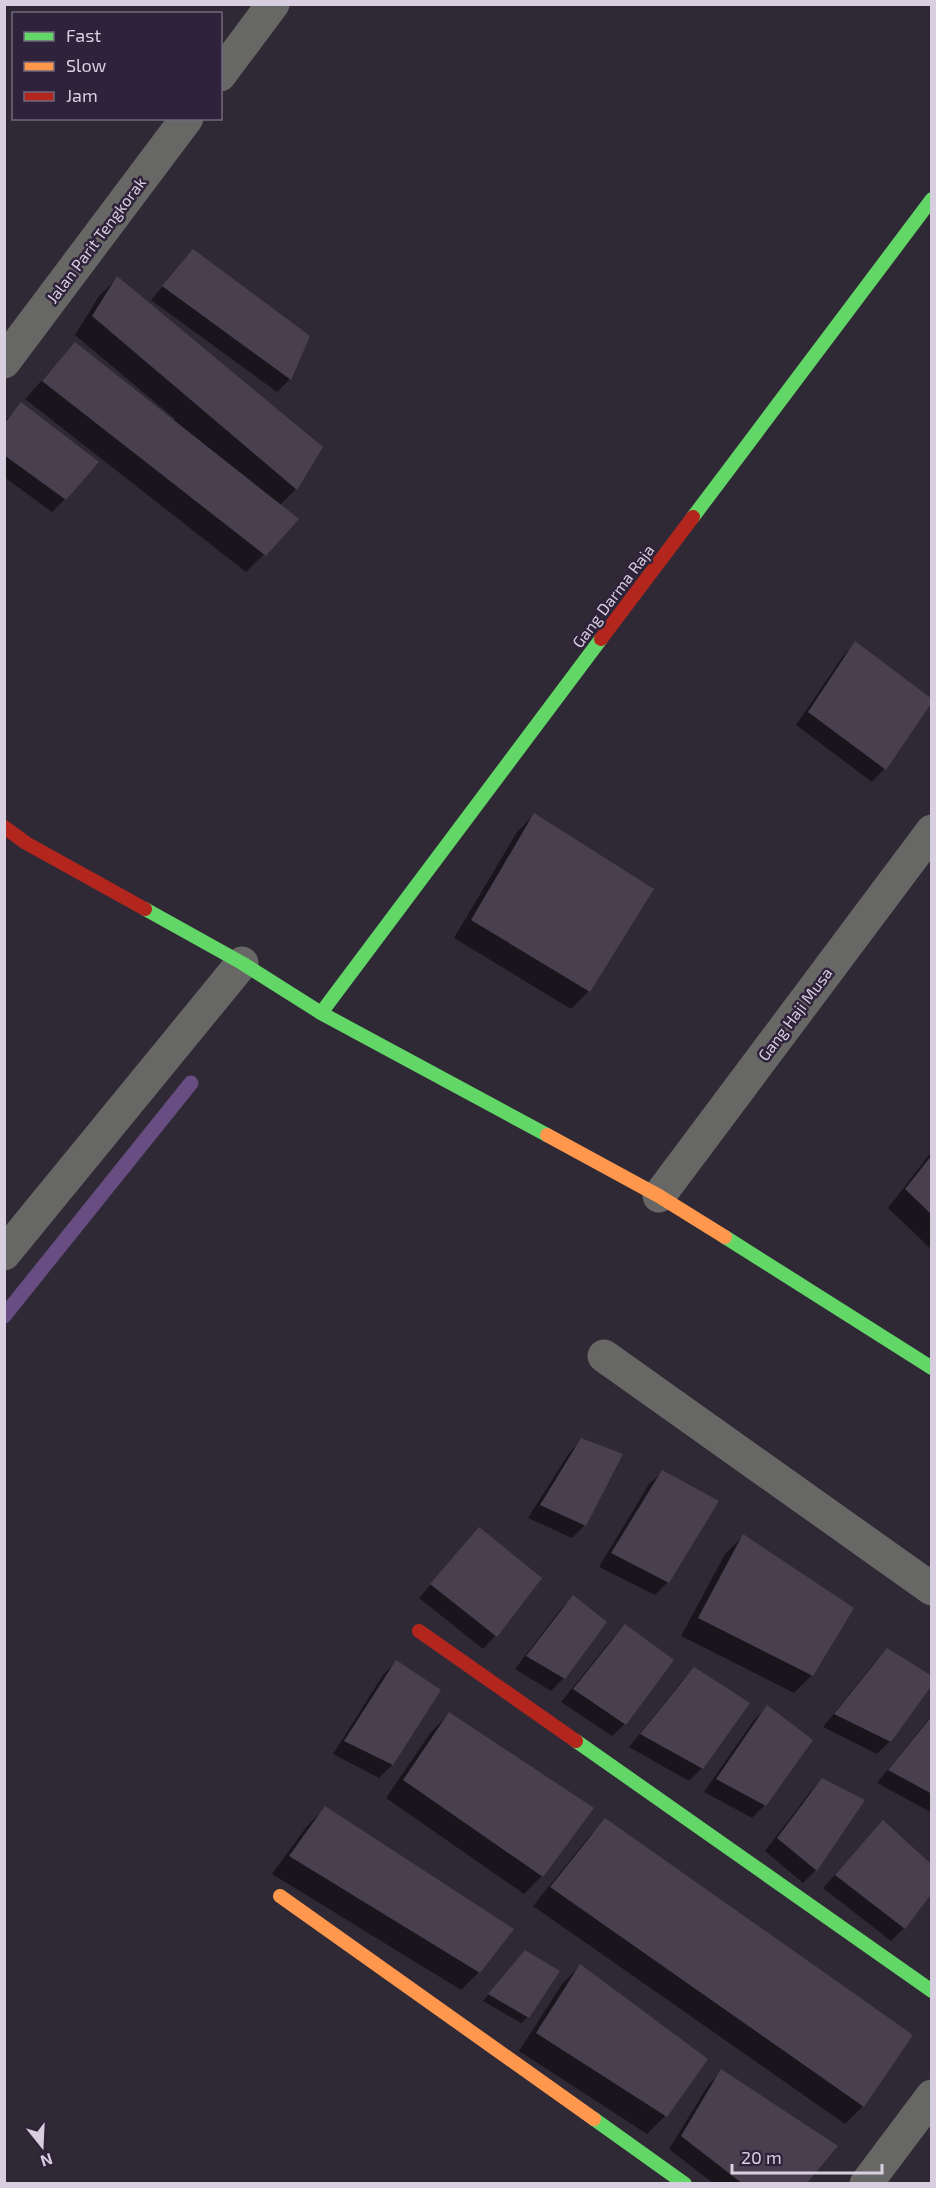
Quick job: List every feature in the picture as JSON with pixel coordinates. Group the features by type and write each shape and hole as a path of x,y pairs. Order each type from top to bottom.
{"street":[{"path":"222,72 273,4"},
{"name":"Jalan Parit Tengkorak","path":"4,362 186,120"},
{"name":"Gang Darma Raja","path":"321,1013 932,199"},
{"path":"4,827 26,843 242,963 321,1013 659,1196 932,1368"},
{"name":"Gang Haji Musa","path":"659,1196 932,831"},
{"path":"4,1254 242,963"},
{"path":"604,1356 932,1589"},
{"path":"419,1631 932,1991"},
{"path":"280,1896 685,2184"},
{"path":"866,2184 932,2096"}],"building":[{"path":"193,249 310,336 291,380 162,286"},
{"path":"117,276 323,447 297,490 92,316"},
{"path":"75,342 299,519 266,556 42,381"},
{"path":"21,402 99,462 66,500 4,455 4,424"},
{"path":"855,641 932,699 886,770 808,712"},
{"path":"534,813 654,889 590,992 471,920"},
{"path":"932,1155 932,1215 905,1189"},
{"path":"581,1438 623,1454 586,1526 540,1505"},
{"path":"662,1470 719,1501 669,1583 611,1553"},
{"path":"479,1527 542,1578 497,1637 430,1584"},
{"path":"743,1534 854,1608 813,1676 698,1618"},
{"path":"573,1595 607,1622 565,1679 526,1656"},
{"path":"625,1624 674,1660 626,1725 573,1689"},
{"path":"887,1648 932,1676 932,1685 891,1742 834,1714"},
{"path":"396,1660 441,1690 393,1765 344,1741"},
{"path":"694,1667 750,1703 703,1769 640,1734"},
{"path":"767,1705 813,1740 766,1806 716,1779"},
{"path":"449,1712 594,1808 543,1877 403,1780"},
{"path":"932,1716 932,1794 888,1770"},
{"path":"822,1778 865,1800 817,1871 777,1838"},
{"path":"325,1806 514,1929 480,1973 289,1856"},
{"path":"605,1818 913,2035 864,2107 550,1887"},
{"path":"883,1820 932,1865 932,1893 905,1929 835,1875"},
{"path":"525,1950 560,1971 529,2018 488,1994"},
{"path":"580,1964 708,2059 667,2117 536,2033"},
{"path":"721,2069 838,2146 806,2184 743,2184 681,2136"}],"waterway":[{"path":"4,1316 191,1083"}],"traffic: fast":[{"path":"693,517 932,199"},
{"path":"321,1013 601,639"},
{"path":"145,909 242,963 321,1013 547,1135"},
{"path":"725,1237 932,1368"},
{"path":"576,1741 932,1991"},
{"path":"594,2119 685,2184"}],"traffic: slow":[{"path":"547,1135 659,1196 725,1237"},
{"path":"280,1896 594,2119"}],"traffic: jam":[{"path":"601,639 693,517"},
{"path":"4,827 26,843 145,909"},
{"path":"419,1631 576,1741"}]}
